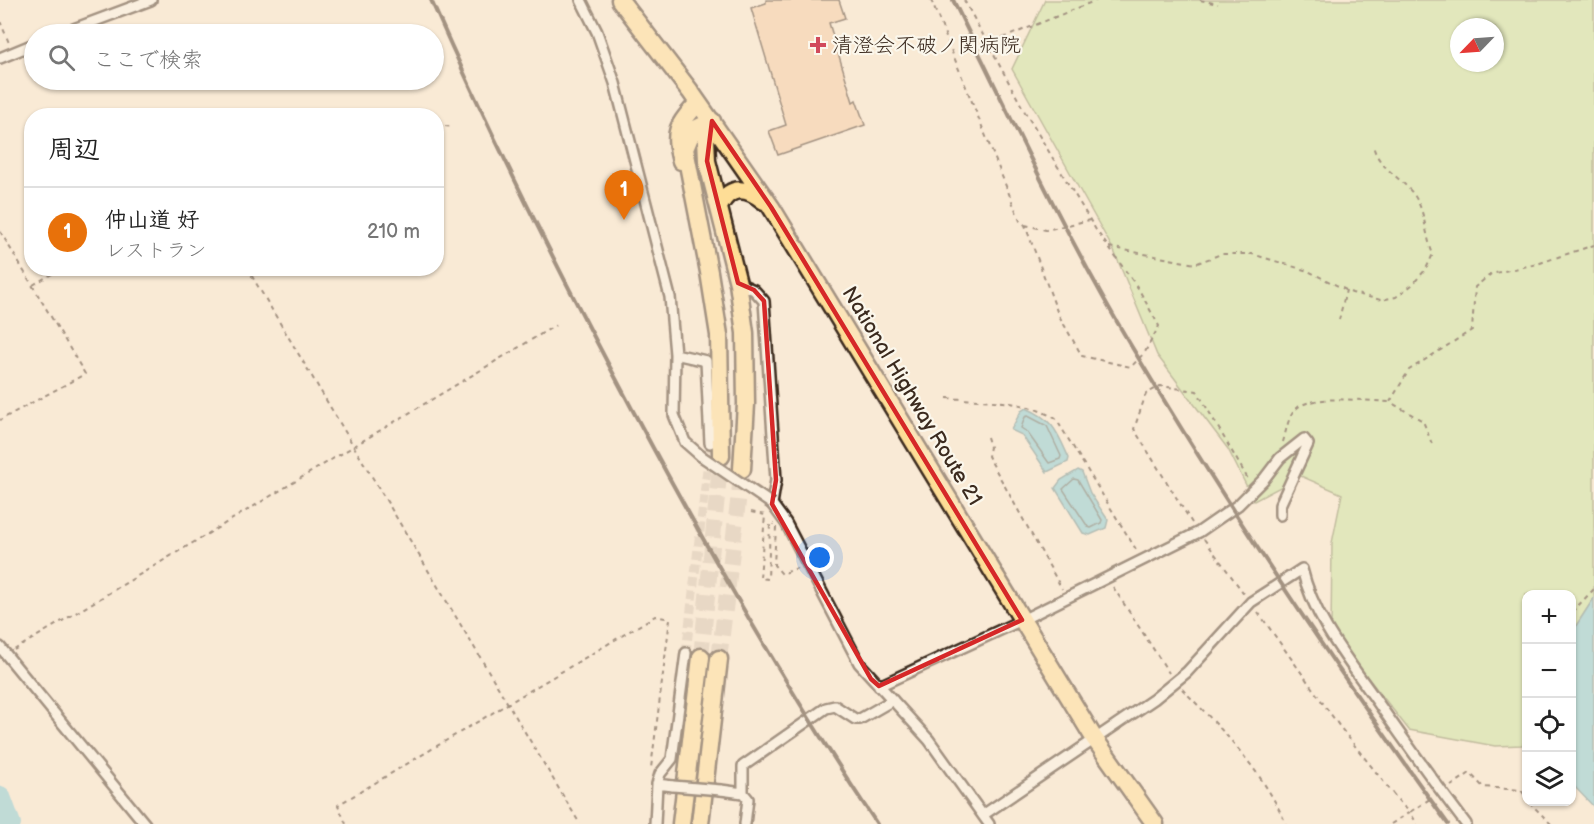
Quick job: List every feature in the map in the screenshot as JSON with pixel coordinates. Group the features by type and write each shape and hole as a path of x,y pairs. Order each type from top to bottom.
{"highway":[{"name":"National Highway Route 21","path":"620,0 712,122 771,207 1094,738 1155,824"},
{"path":"694,199 675,139 684,119 698,103"},
{"path":"712,122 693,130 685,149 710,272 719,335 716,450"},
{"path":"712,122 705,149 738,283 745,345 746,404 742,469"},
{"path":"720,205 730,191 744,189 753,192 771,207"},
{"path":"681,824 694,655"},
{"path":"700,824 719,659"}],"street":[{"path":"87,24 151,0"},
{"path":"581,0 597,32 624,116 670,297 675,354 674,416 685,442 701,456 772,504 786,523 854,654 879,686 929,740 989,824"},
{"path":"0,58 24,48"},
{"path":"738,283 754,290 764,301 776,480 772,504"},
{"path":"675,354 706,362 716,450"},
{"path":"879,686 1022,620 1199,532 1238,505 1280,458 1304,439 1308,444 1280,505 1280,515"},
{"path":"983,815 1175,682 1223,635 1251,602 1302,569 1315,611 1440,792 1466,824"},
{"path":"0,647 145,824"},
{"path":"655,824 657,784 660,774 672,759 694,655"},
{"path":"745,824 748,799 743,792 743,766 826,708 835,706 855,719 860,719 894,700"},
{"path":"657,784 743,792"}],"path":[{"path":"931,0 1020,221 1025,225 1046,230 1090,219"},
{"path":"964,0 986,45 1090,219 1138,288 1159,326 1145,352 1131,367 1082,356 1059,314 1025,225"},
{"path":"986,45 1097,0"},
{"path":"1200,0 1218,4"},
{"path":"0,21 13,52"},
{"path":"444,125 453,126"},
{"path":"1109,247 1195,264 1221,254 1252,254 1308,271 1347,290 1381,300 1396,297 1426,270 1433,254 1426,237 1424,216 1414,195 1399,181 1395,173 1379,160 1373,145"},
{"path":"0,231 24,270"},
{"path":"1390,402 1409,369 1472,330 1475,287 1491,274 1537,264 1594,245"},
{"path":"0,420 85,374 28,276"},
{"path":"33,285 48,276"},
{"path":"252,276 580,824"},
{"path":"1339,320 1347,290"},
{"path":"7,656 22,643 556,325"},
{"path":"1254,489 1197,391 1160,386 1146,394 1134,429 1199,532 1340,727 1394,796 1410,812 1417,824"},
{"path":"947,398 1024,404 1038,408 1056,419 1142,560"},
{"path":"1280,458 1292,415 1297,408 1333,400 1390,402 1423,421 1432,444"},
{"path":"987,438 990,447 988,456 1066,598"},
{"path":"751,512 765,515 760,578 768,579 770,524 776,524 774,565 778,572 783,574 807,563"},
{"path":"1106,578 1175,682 1233,740 1258,775 1286,824"},
{"path":"1576,608 1594,589"},
{"path":"346,824 338,805 655,616 670,619 651,765 651,778 657,784"},
{"path":"1391,824 1470,773 1482,787 1522,791"},
{"path":"1534,806 1551,824"}],"highlighted area":[{"path":"712,121 771,207 1022,620 879,686 871,679 772,504 776,480 764,301 754,290 738,283 707,161"}],"green space":[{"path":"1045,0 1594,0 1594,598 1576,626 1576,590 1522,590 1522,745 1495,746 1409,730 1331,631 1332,543 1342,494 1301,476 1254,501 1228,449 1157,355 1114,251 1012,69"}],"water":[{"path":"1026,408 1043,417 1054,428 1069,458 1068,462 1047,472 1022,435 1011,430 1021,411"},
{"path":"1078,470 1082,472 1090,493 1108,520 1106,528 1090,535 1083,533 1055,488 1061,480"},
{"path":"1594,598 1594,807 1576,788 1576,626"}],"building":[{"path":"766,0 839,0 845,18 829,23 853,102 856,100 865,125 778,155 769,131 786,125 751,8 766,3"}],"waterway":[{"path":"0,797 10,824"}],"tunnel":[{"path":"686,653 710,443"},
{"path":"701,657 721,456"},
{"path":"719,659 742,469"}],"railway":[{"path":"431,0 442,24"},
{"path":"953,0 1060,217 1106,302 1167,406 1284,588 1448,824"},
{"path":"444,29 565,281 644,431 772,658 877,824"}],"place":[{"name":"清澄会不破ノ関病院","path":"818,45"},
{"name":"仲山道 好","path":"624,220"}]}
